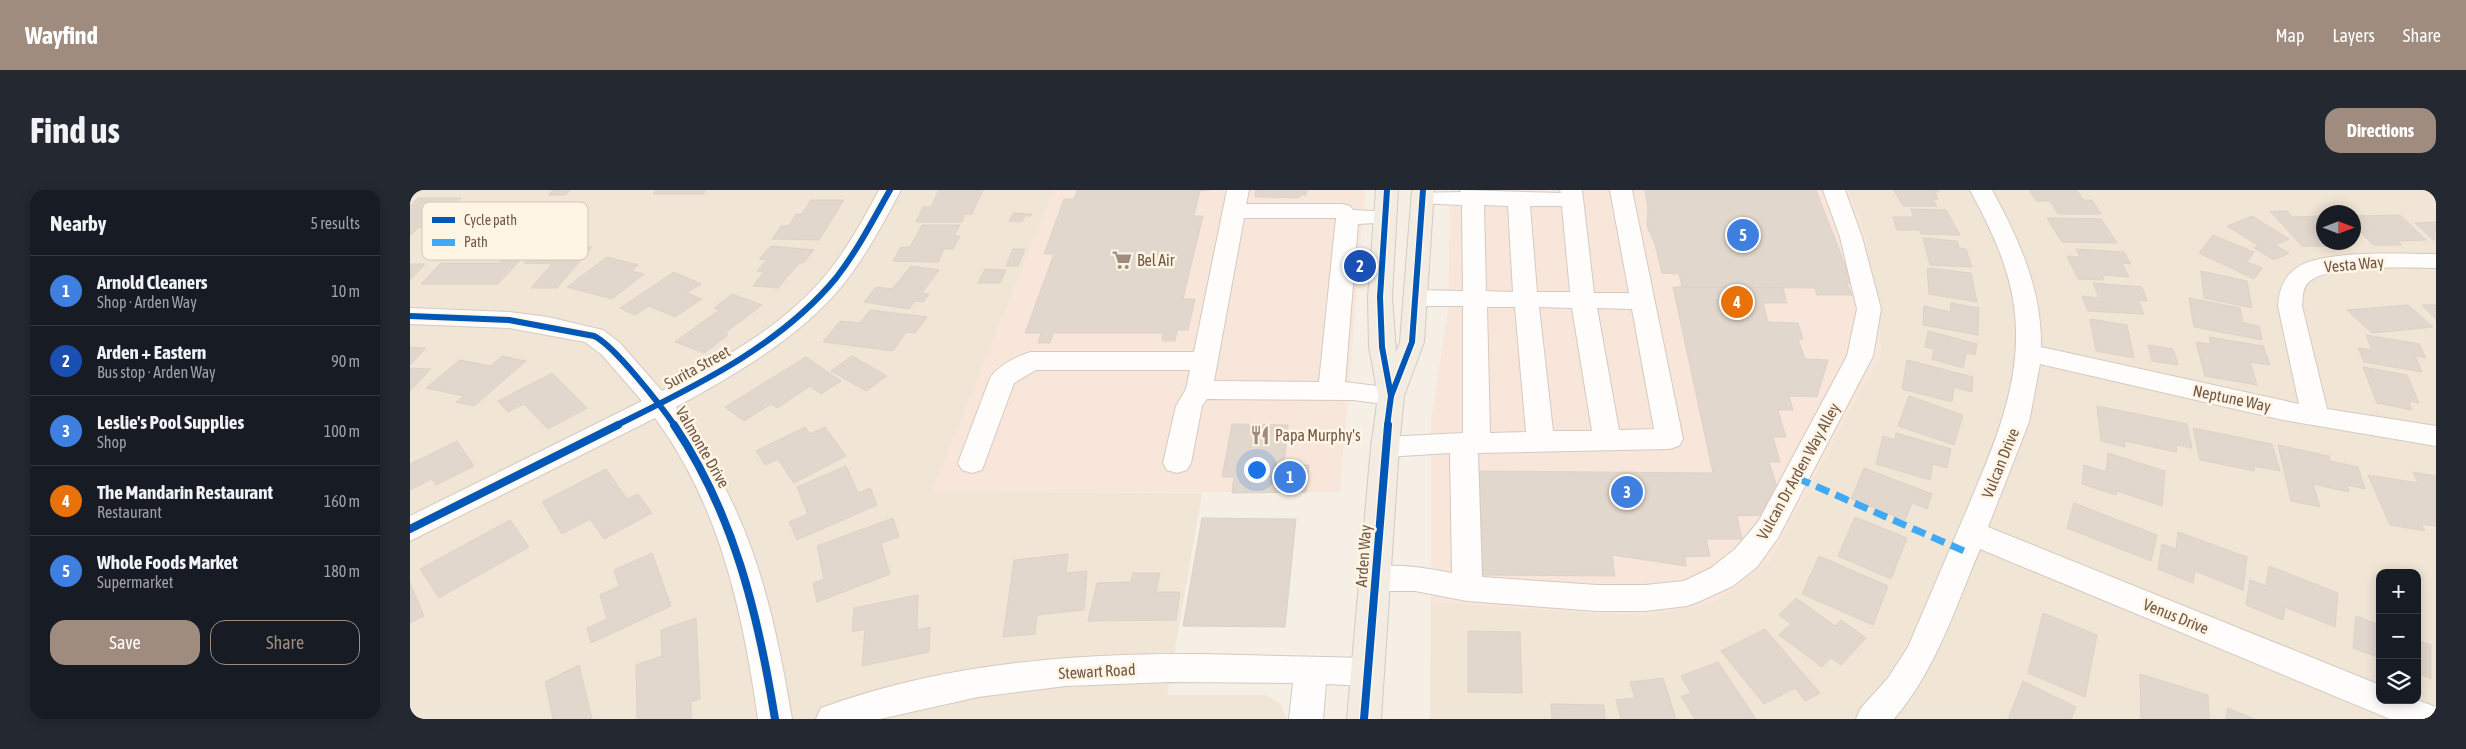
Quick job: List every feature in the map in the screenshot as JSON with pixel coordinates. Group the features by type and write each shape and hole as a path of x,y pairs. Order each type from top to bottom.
{"main road":[{"name":"Arden Way","path":"1387,190 1380,298 1382,347 1391,396"},
{"name":"Arden Way","path":"1364,719 1385,447 1391,396 1412,342 1422,194"}],"street":[{"name":"Surita Street","path":"410,529 660,403 719,372 751,352 805,309 844,267 890,190"},
{"path":"1385,447 1471,443 1669,439 1621,190"},
{"name":"Vulcan Dr Arden Way Alley","path":"1376,579 1415,579 1466,588 1597,598 1670,595 1687,593 1722,577 1746,558 1768,530 1860,356 1869,309 1851,237 1834,190"},
{"name":"Vulcan Drive","path":"1873,719 1900,688 1921,654 2014,429 2026,383 2029,353 2026,303 2016,262 1999,223 1981,190"},
{"path":"1422,194 1472,194 1518,199 1572,195 1583,300 1607,440"},
{"path":"1466,588 1476,298 1472,194"},
{"path":"1518,199 1541,442"},
{"path":"1177,463 1189,406 1199,390 1236,200 1344,206 1385,217"},
{"path":"1331,390 1344,206"},
{"name":"Vesta Way","path":"2315,416 2290,306 2290,296 2295,281 2310,270 2331,263 2436,261"},
{"path":"1415,298 1642,301"},
{"name":"Valmonte Drive","path":"410,316 457,316 534,322 598,337 660,403 689,445 712,485 738,547 754,599 766,658 775,719"},
{"name":"Neptune Way","path":"2029,353 2315,416 2378,428 2436,436"},
{"path":"972,463 1003,378 1031,361 1204,360"},
{"path":"1199,390 1331,390 1391,396"},
{"name":"Venus Drive","path":"1972,533 2376,698"},
{"name":"Stewart Road","path":"832,719 982,682 1066,672 1120,669 1367,672"},
{"path":"1306,719 1311,670"},
{"name":"Venus Drive","path":"2390,704 2426,719"}],"shaded area":[{"path":"410,190 1054,190 932,492 1202,493 1167,695 1265,695 1280,703 1287,719 410,719"},
{"path":"1054,190 1365,190 1340,492 932,492"},
{"path":"1450,190 1848,190 1863,228 1879,306 1881,354 1769,562 1714,603 1643,616 1431,602 1431,420 1448,310"},
{"path":"1848,190 2436,190 2436,719 1430,719 1431,602 1643,616 1863,228"}],"building":[{"path":"553,190 570,190 565,195 548,195"},
{"path":"656,190 706,190 703,194 653,194"},
{"path":"939,190 983,190 972,214 965,214 962,222 916,222 923,207 931,207"},
{"path":"1077,190 1210,190 1200,191 1194,216 1203,216 1183,299 1195,299 1188,330 1177,330 1175,341 1162,341 1163,333 1053,333 1050,343 1038,343 1041,333 1025,333 1054,254 1044,254 1064,199 1074,199"},
{"path":"1256,190 1307,190 1306,195 1300,195 1299,198 1258,197 1255,196"},
{"path":"1645,190 1816,190 1852,283 1847,283 1852,295 1817,295 1815,288 1682,287 1679,274 1662,273 1655,245 1647,226 1648,210"},
{"path":"1894,190 1938,190 1939,192 1935,192 1938,199 1933,200 1937,206 1903,206"},
{"path":"2029,190 2077,190 2083,200 2092,200 2101,214 2058,214 2050,201 2036,201"},
{"path":"418,198 461,198 457,202 422,202 422,227 419,227 410,236 410,206"},
{"path":"811,200 844,200 819,240 772,239 781,226 789,226 796,214 802,214"},
{"path":"1911,209 1946,210 1960,235 1921,234 1919,230 1897,230 1893,217 1914,217"},
{"path":"2270,211 2287,211 2292,217 2316,216 2316,246 2302,246"},
{"path":"1013,213 1032,214 1031,216 1025,216 1022,222 1009,221"},
{"path":"2400,215 2426,240 2398,241 2402,245 2373,245 2361,232 2361,216"},
{"path":"2252,216 2289,239 2275,245 2289,253 2274,260 2254,248 2259,246 2227,226"},
{"path":"2047,218 2101,219 2117,243 2062,242"},
{"path":"2436,222 2434,241 2415,223"},
{"path":"922,225 960,225 954,236 960,236 953,249 944,249 938,262 893,261 901,247 910,247"},
{"path":"2213,235 2254,252 2247,262 2262,268 2254,279 2199,253"},
{"path":"1923,238 1957,241 1959,248 1966,249 1972,267 1930,265"},
{"path":"771,246 814,250 803,263 799,263 778,288 753,286 764,272 757,271 767,260 759,259"},
{"path":"1013,249 1025,249 1018,266 1006,266"},
{"path":"2076,249 2124,252 2131,264 2122,263 2129,277 2102,275 2104,280 2078,279 2067,256 2080,257"},
{"path":"607,257 638,265 631,271 644,274 612,299 567,287"},
{"path":"502,260 520,260 498,284 421,284 441,263 499,263"},
{"path":"527,260 581,260 557,288 531,288 552,264 524,263"},
{"path":"410,264 425,264 410,280"},
{"path":"911,266 939,270 922,293 929,294 923,302 915,301 909,309 864,302 876,287 892,289"},
{"path":"1927,268 1971,273 1977,302 1929,294"},
{"path":"985,269 1006,270 1000,283 978,283"},
{"path":"2201,271 2247,281 2252,308 2204,298"},
{"path":"674,272 701,284 687,293 702,299 675,317 649,306 635,315 620,308"},
{"path":"2093,283 2142,287 2147,301 2138,300 2144,314 2088,311 2082,296 2099,298"},
{"path":"1673,287 1783,288 1787,303 1763,303 1768,322 1798,323 1803,339 1798,339 1805,359 1828,360 1817,397 1789,396 1793,410 1778,410 1786,437 1773,437 1780,462 1769,462 1778,490 1762,515 1737,516 1742,539 1706,539 1710,556 1685,557 1686,566 1612,555 1615,576 1479,575 1477,471 1713,473"},
{"path":"732,294 762,305 725,333 728,335 704,353 675,342 719,310 714,308"},
{"path":"2189,298 2240,308 2243,323 2259,326 2262,340 2194,327"},
{"path":"1951,303 1979,308 1978,335 1923,325 1924,306 1950,312"},
{"path":"2408,305 2433,327 2372,333 2347,310"},
{"path":"2422,305 2436,305 2436,319"},
{"path":"870,310 927,317 915,333 906,332 893,351 823,342 840,321 860,323"},
{"path":"2090,319 2127,325 2134,358 2096,351"},
{"path":"1928,331 1977,344 1975,355 1966,353 1963,368 1932,359 1934,349 1925,347"},
{"path":"2366,335 2419,344 2426,358 2415,356 2422,372 2364,362 2358,348 2372,350"},
{"path":"2209,337 2263,346 2270,365 2250,362 2257,385 2205,376 2196,342 2211,344"},
{"path":"2148,345 2173,349 2178,365 2152,361"},
{"path":"410,347 426,348 410,365"},
{"path":"502,356 526,361 474,406 456,402 464,396 426,388 460,360 491,366"},
{"path":"852,356 887,376 866,391 831,371"},
{"path":"806,357 841,381 821,394 810,386 777,408 771,404 744,421 725,407"},
{"path":"1907,360 1973,377 1972,392 1954,387 1952,402 1902,389"},
{"path":"2363,367 2407,375 2419,403 2409,401 2412,410 2377,403"},
{"path":"410,368 431,369 410,391"},
{"path":"552,373 587,408 548,429 524,404 508,412 498,401"},
{"path":"1909,396 1963,415 1954,445 1898,426"},
{"path":"2097,406 2187,424 2192,448 2176,445 2177,452 2125,441 2125,447 2101,441"},
{"path":"1232,424 1288,425 1284,465 1309,465 1306,492 1232,493 1234,477 1222,477"},
{"path":"805,427 810,434 825,427 846,456 794,483 778,459 765,465 756,451"},
{"path":"2193,428 2272,444 2280,471 2253,466 2255,471 2200,460"},
{"path":"1896,433 1951,449 1947,468 1933,464 1930,480 1876,464 1883,436 1895,440"},
{"path":"457,441 474,466 436,485 432,479 410,490 410,464"},
{"path":"2278,445 2329,456 2330,461 2358,467 2365,489 2347,485 2349,492 2313,484 2320,507 2291,501"},
{"path":"2108,453 2165,471 2162,506 2117,491 2116,495 2082,484 2084,465 2106,472"},
{"path":"846,466 858,493 870,488 877,505 797,540 789,522 808,514 797,487"},
{"path":"1864,468 1932,494 1927,509 1912,503 1905,520 1851,499"},
{"path":"606,469 627,499 638,494 652,513 604,539 590,519 562,534 542,502"},
{"path":"2413,472 2436,476 2436,526 2421,524 2425,531 2390,525 2368,475 2418,483"},
{"path":"2074,503 2157,535 2151,561 2067,528"},
{"path":"1855,517 1907,538 1891,579 1838,556"},
{"path":"893,518 899,537 881,543 890,574 817,602 813,583 824,579 817,546"},
{"path":"1202,518 1296,519 1285,627 1183,626"},
{"path":"510,520 529,547 439,598 420,569"},
{"path":"2178,532 2247,557 2243,590 2195,571 2193,583 2158,569 2162,544 2176,549"},
{"path":"652,553 671,606 591,643 587,628 607,619 600,595 619,586 614,570"},
{"path":"1068,554 1066,573 1087,571 1084,610 1037,615 1035,634 1003,637 1014,560"},
{"path":"1819,556 1888,586 1873,625 1802,594"},
{"path":"2269,566 2338,593 2335,627 2285,607 2283,620 2246,605 2250,580 2266,586"},
{"path":"1133,573 1160,573 1156,592 1180,592 1176,620 1088,621 1097,583 1131,582"},
{"path":"410,583 424,616 410,623"},
{"path":"918,595 917,630 930,627 929,652 862,666 865,629 852,632 854,608"},
{"path":"1796,598 1835,626 1841,620 1866,638 1841,665 1831,658 1822,667 1779,635 1791,624 1779,615"},
{"path":"2043,613 2097,635 2085,697 2028,673"},
{"path":"2356,616 2376,624 2376,657 2353,648"},
{"path":"696,618 700,699 691,702 691,719 637,719 636,665 662,656 661,630"},
{"path":"1765,629 1820,693 1805,701 1795,688 1764,704 1721,651"},
{"path":"1468,631 1520,632 1522,693 1468,692"},
{"path":"2421,641 2431,645 2431,679 2421,675"},
{"path":"1718,662 1756,719 1695,719 1681,696 1691,693 1681,676"},
{"path":"579,665 592,719 553,719 545,682"},
{"path":"2140,674 2208,695 2209,719 2141,719"},
{"path":"1663,678 1676,719 1621,719 1616,700 1635,698 1630,682"},
{"path":"2023,681 2076,707 2071,719 2008,719"},
{"path":"1551,704 1604,705 1605,719 1552,719"},
{"path":"2228,708 2254,719 2226,719"}],"marked path":[{"path":"1797,478 1964,551"}],"cycle path":[{"path":"410,529 694,386 751,352 778,333 827,288 836,277 869,228 890,190"},
{"path":"1387,190 1380,297 1382,347 1391,396"},
{"path":"1364,719 1385,447 1391,396 1412,342 1423,190"},
{"path":"410,316 470,317 529,322 590,334 597,337 611,349 665,412 692,452 714,493 732,535 746,579 768,671 775,719"}],"place":[{"name":"Whole Foods Market","path":"1743,235"},
{"name":"Bel Air","path":"1122,260"},
{"name":"Arden + Eastern","path":"1360,266"},
{"name":"The Mandarin Restaurant","path":"1737,302"},
{"name":"Papa Murphy's","path":"1260,435"},
{"name":"Arnold Cleaners","path":"1290,477"},
{"name":"Leslie's Pool Supplies","path":"1627,492"}]}
